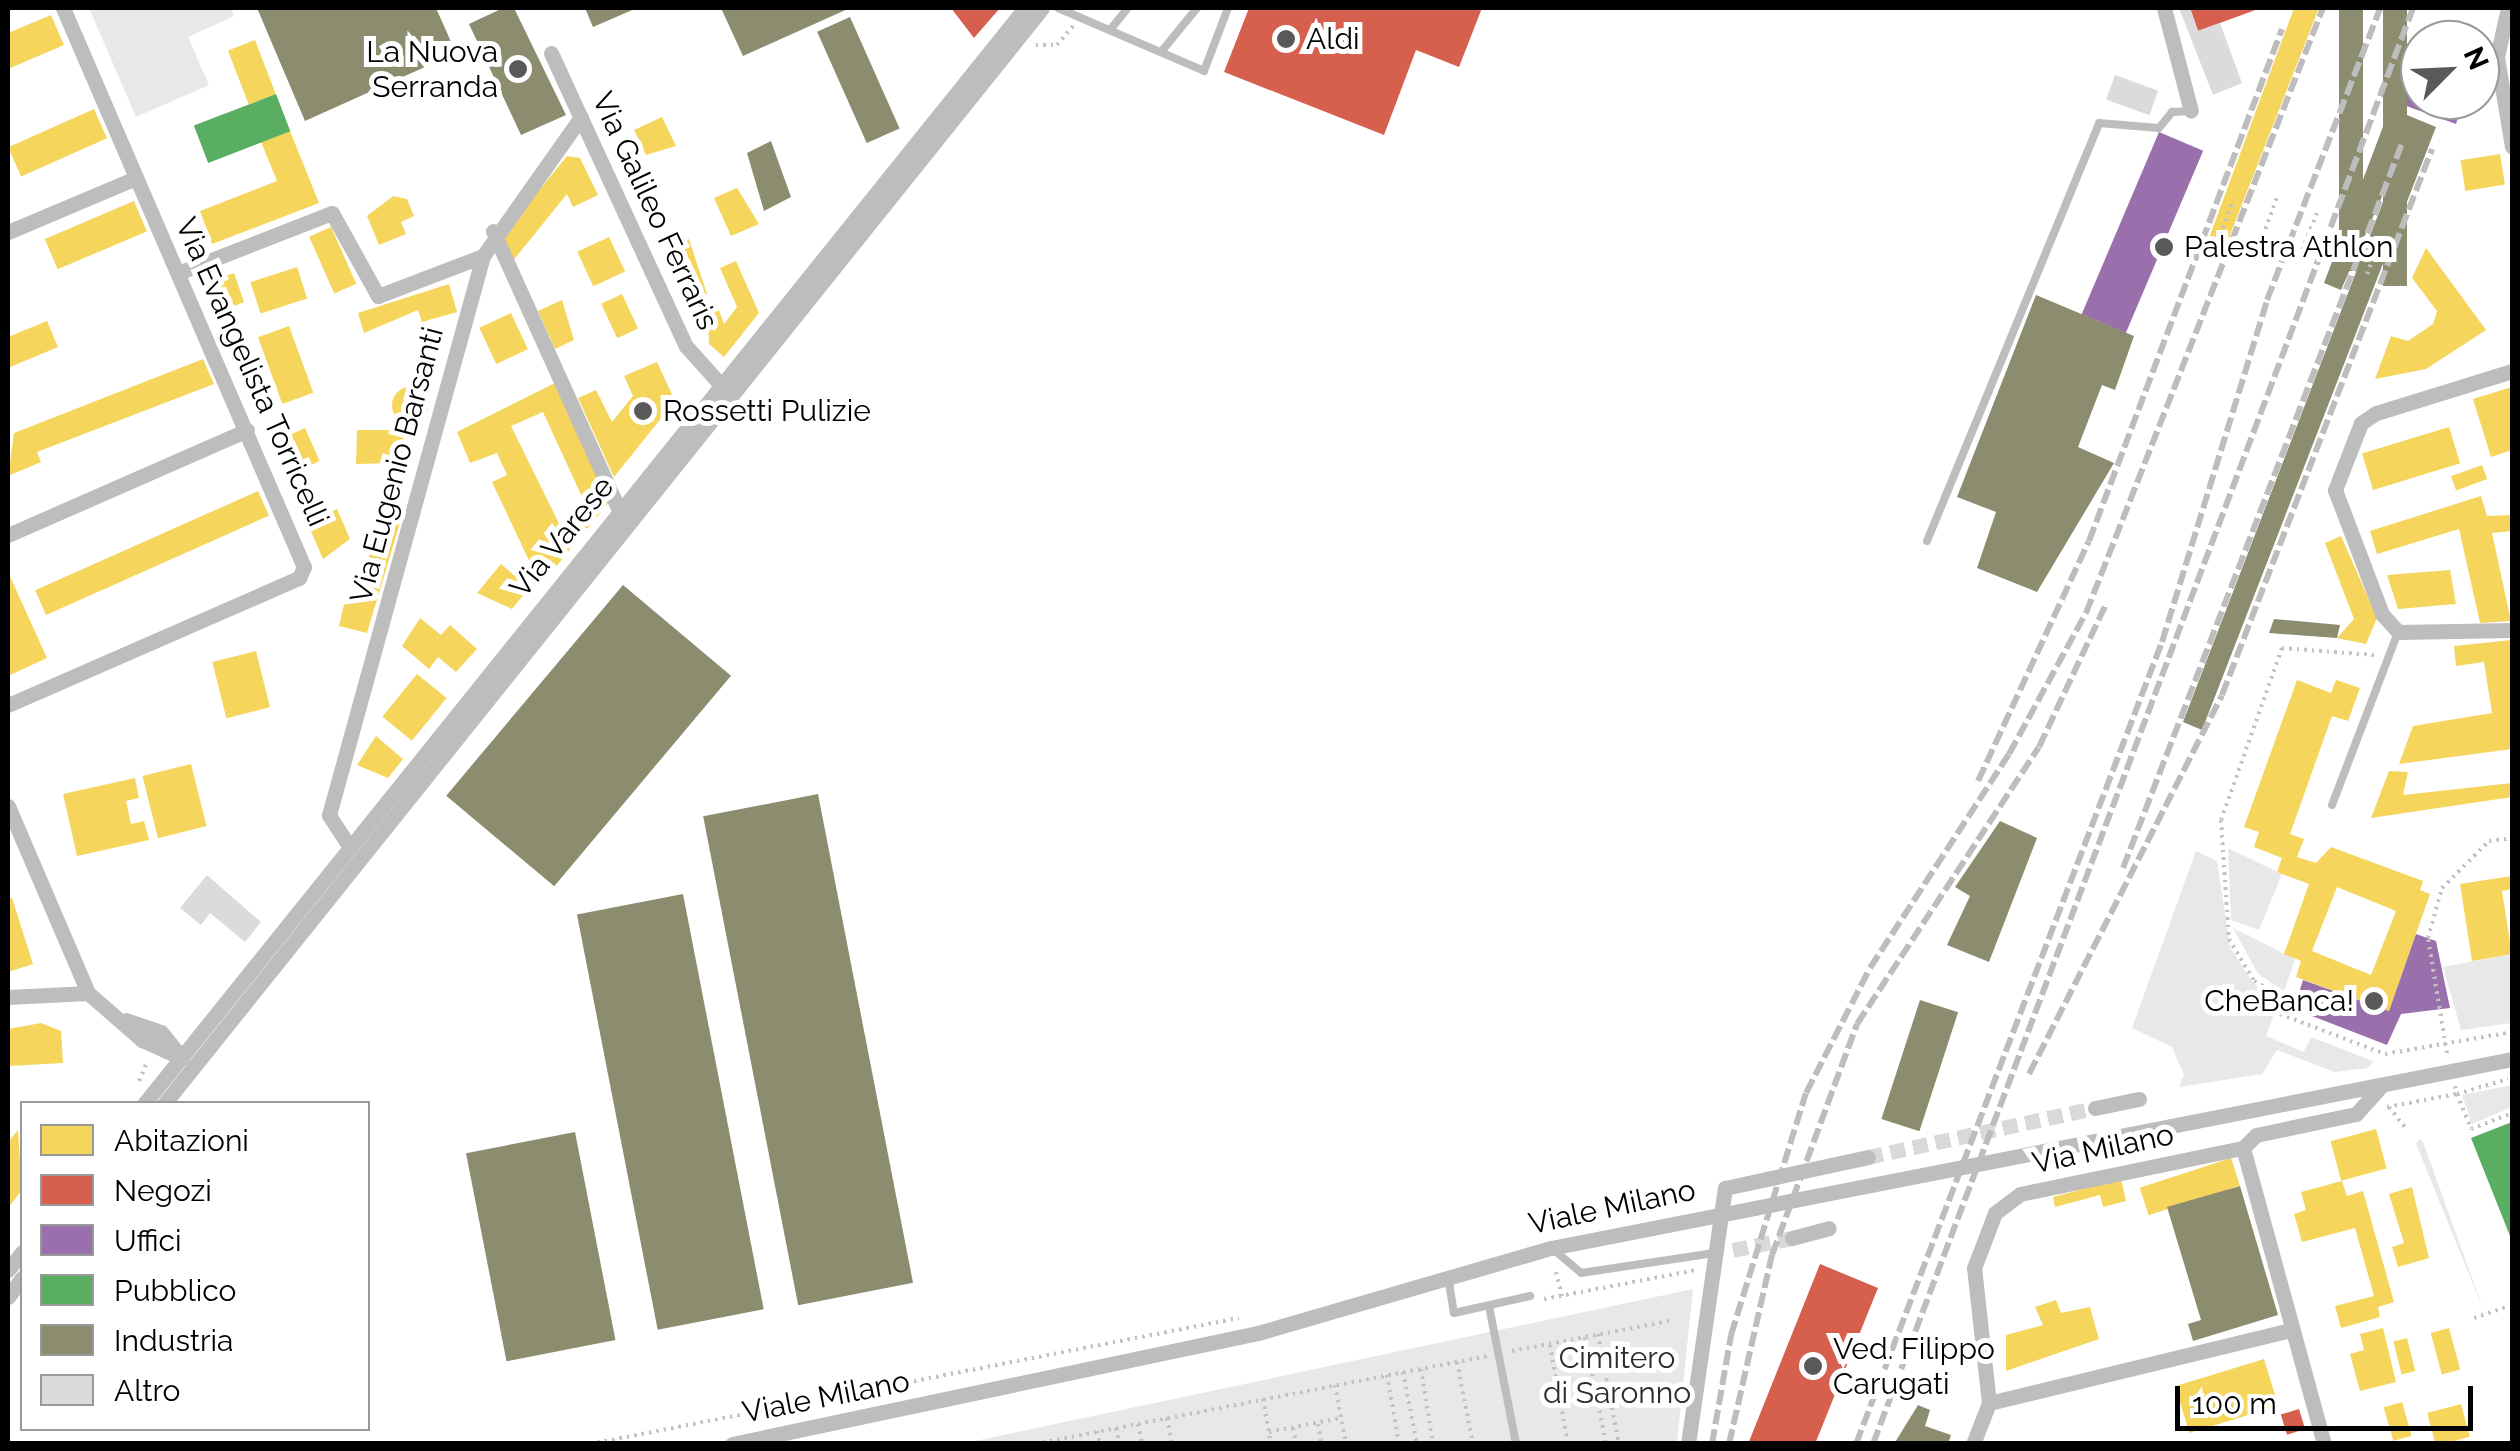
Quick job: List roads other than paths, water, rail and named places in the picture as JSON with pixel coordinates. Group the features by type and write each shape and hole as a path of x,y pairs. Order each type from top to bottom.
{"street":[{"name":"Via Evangelista Torricelli","path":"8,705 299,578 302,555 64,8"},
{"name":"Via Varese","path":"137,1101 182,1058 1024,8"},
{"name":"Via Varese","path":"166,1101 1042,8"},
{"path":"2164,8 2191,110"},
{"path":"2508,8 2498,44 2512,147"},
{"name":"Via Galileo Ferraris","path":"550,53 686,346 720,384"},
{"name":"Via Eugenio Barsanti","path":"349,846 330,815 483,256 494,232 581,117"},
{"path":"8,232 136,178"},
{"path":"178,273 332,213 378,296 483,256"},
{"path":"494,232 619,510"},
{"path":"2512,371 2376,413 2361,424 2335,490 2382,614 2398,632 2512,630"},
{"path":"8,536 247,430"},
{"path":"8,806 88,993 126,1020 153,1048 182,1058"},
{"path":"8,997 88,993"},
{"path":"126,1020 161,1032 182,1058"},
{"name":"Viale Milano","path":"732,1444 1258,1333 1448,1274 1550,1248 2512,1059"},
{"name":"Via Milano","path":"1989,1402 1974,1268 1995,1213 2020,1194 2243,1148 2256,1135 2366,1106 2380,1087"},
{"path":"2096,1108 2139,1099"},
{"path":"2243,1148 2324,1444"},
{"path":"1688,1444 1725,1188 1868,1157"},
{"path":"1792,1238 1829,1228"},
{"path":"1716,1253 1733,1250"},
{"path":"1973,1444 1989,1402 2290,1330"}],"lane":[{"path":"1058,8 1204,71 1228,8"},
{"path":"1110,30 1128,8"},
{"path":"1161,52 1197,8"},
{"path":"1927,542 2099,123 2159,128 2172,112 2191,110"},
{"path":"2332,806 2398,632"},
{"path":"1550,1248 1582,1273 1716,1253"},
{"path":"1448,1274 1454,1313 1530,1296"},
{"path":"1489,1306 1516,1444"}],"tunnel":[{"path":"1868,1157 2095,1108"},
{"path":"1733,1250 1792,1238"}],"railway":[{"path":"1712,1444 1731,1335 1806,1093 1870,968 2009,754 2086,613 2323,8"},
{"path":"1856,1444 2162,642 2267,300 2380,8"},
{"path":"1873,1444 2413,8"},
{"path":"1978,781 2089,541 2282,29"},
{"path":"2123,868 2403,141"},
{"path":"2029,1074 2222,695 2432,149"},
{"path":"1729,1444 1772,1255 1857,1024 2039,747 2106,604"}],"place":[{"name":"Aldi","path":"1286,39"},
{"name":"La Nuova Serranda","path":"518,69"},
{"name":"Palestra Athlon","path":"2164,247"},
{"name":"Rossetti Pulizie","path":"643,411"},
{"name":"CheBanca!","path":"2374,1001"},
{"name":"Ved. Filippo Carugati","path":"1813,1366"}],"park label":[{"name":"Cimitero di Saronno","path":"1617,1375"}]}
